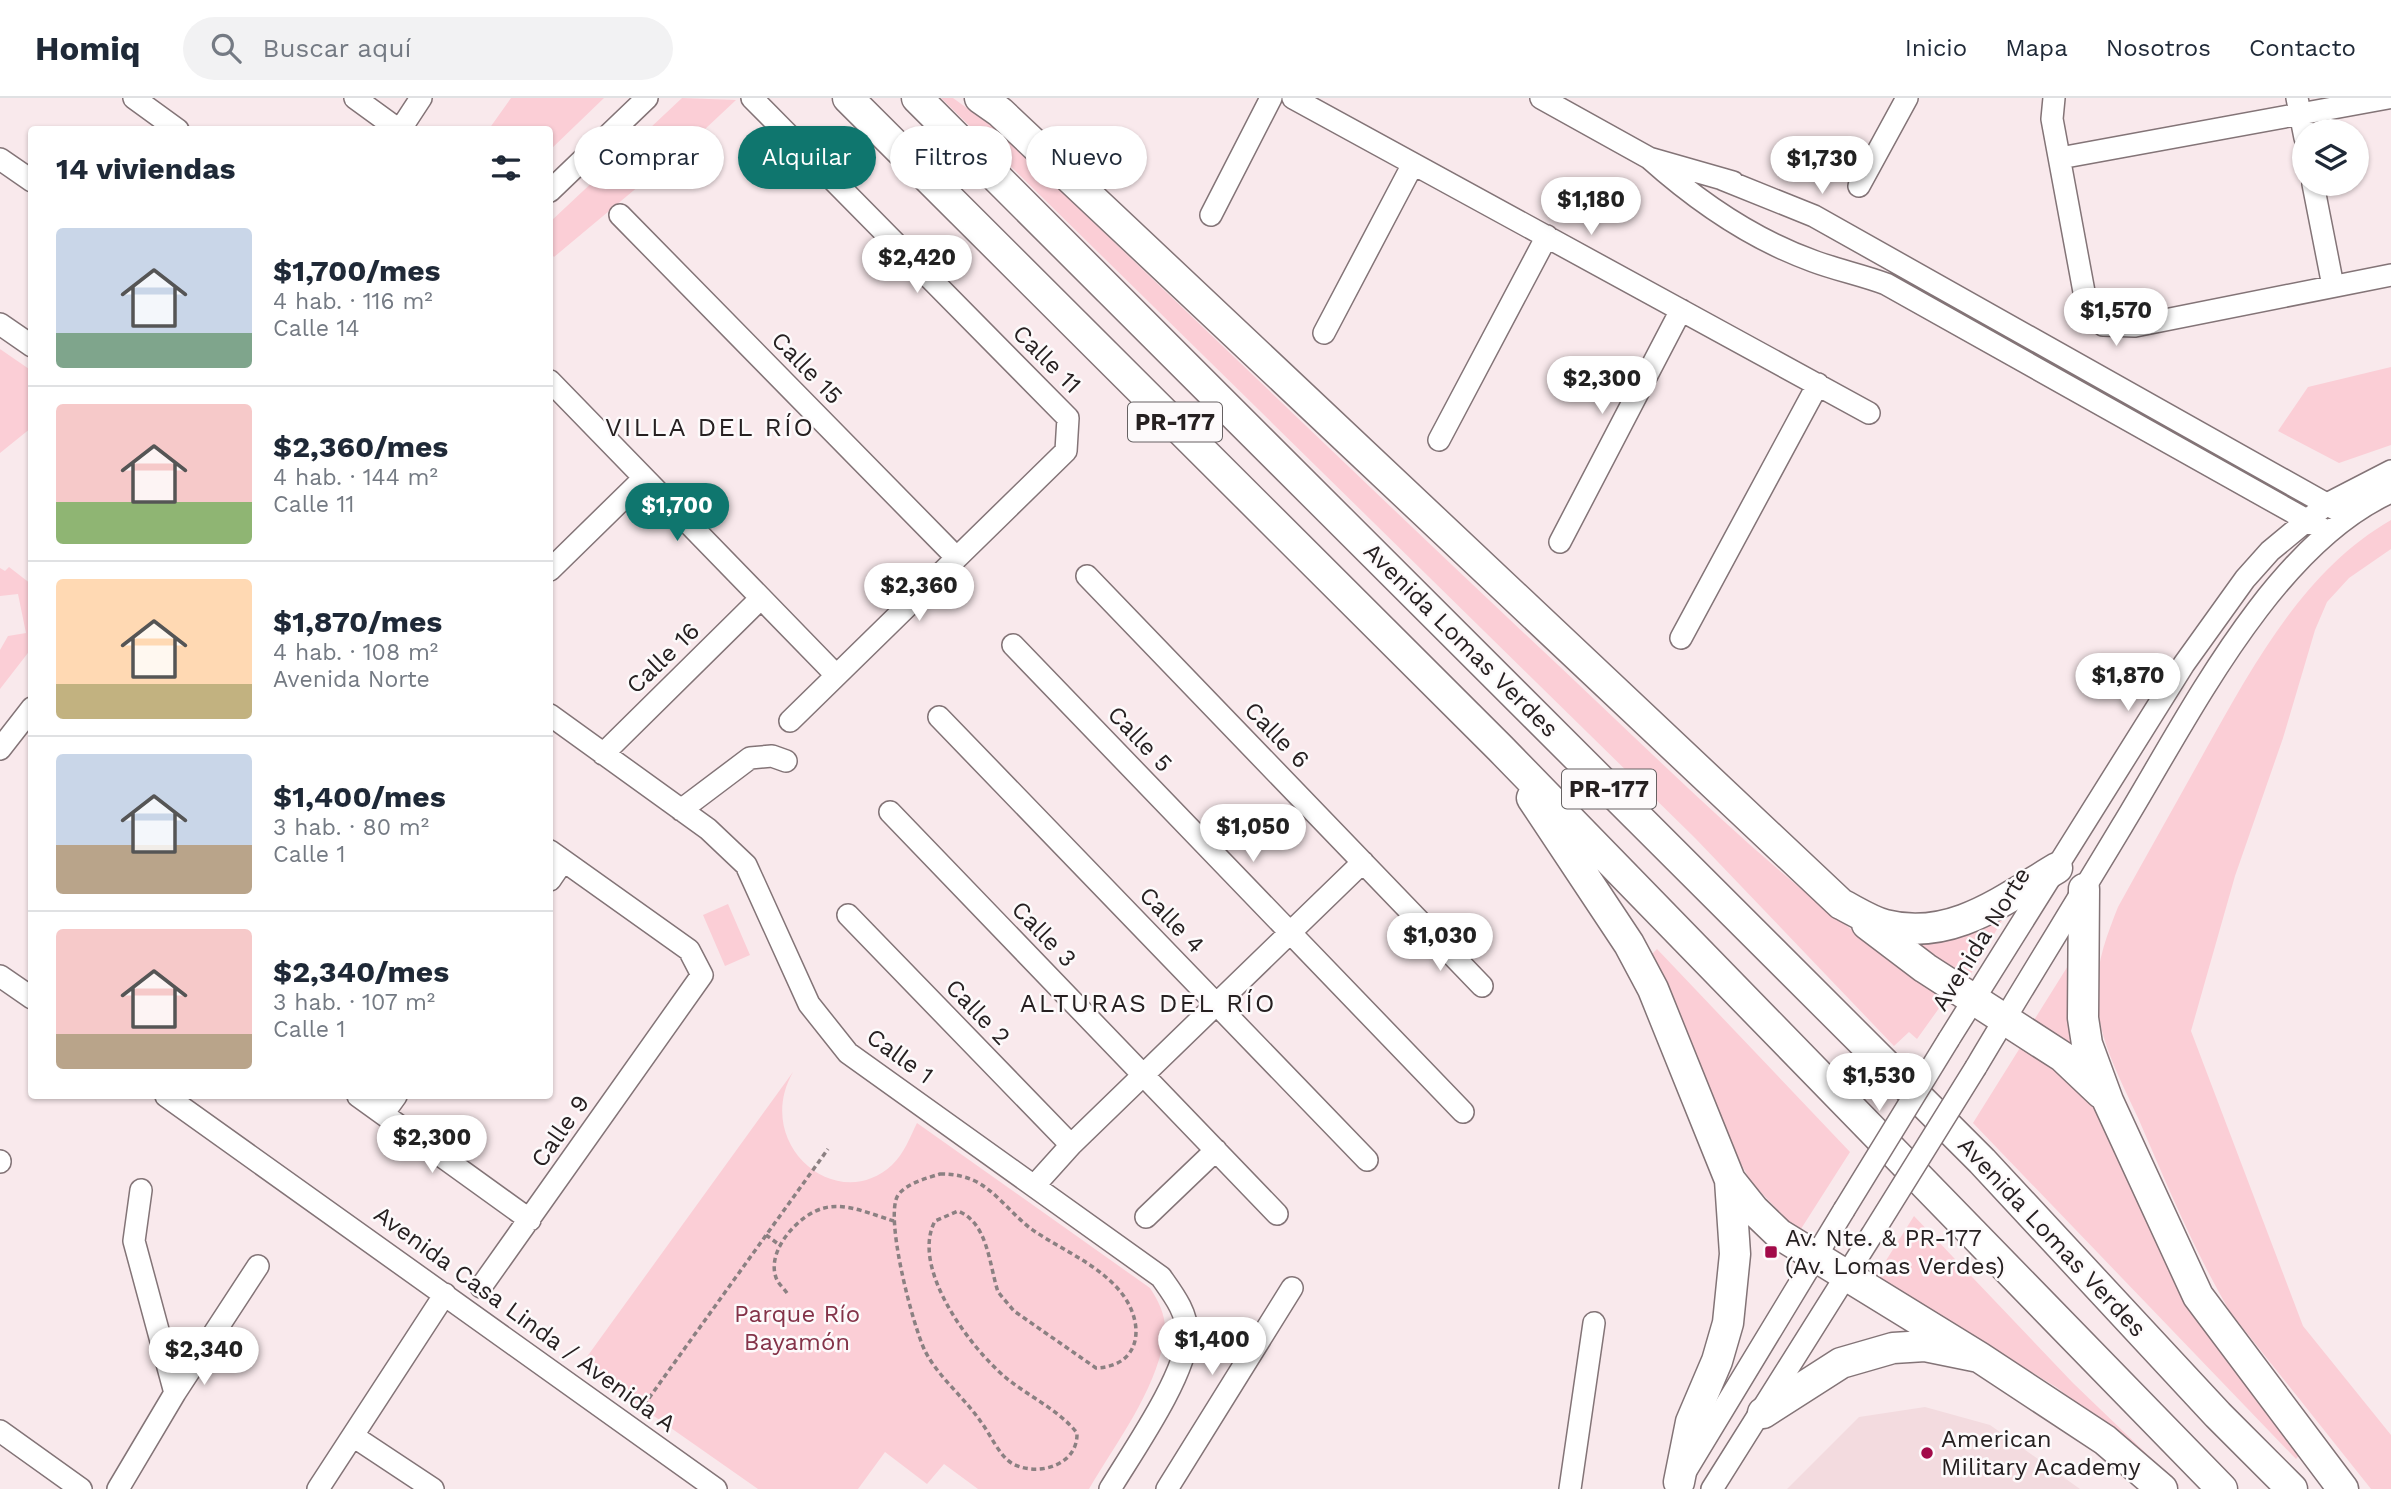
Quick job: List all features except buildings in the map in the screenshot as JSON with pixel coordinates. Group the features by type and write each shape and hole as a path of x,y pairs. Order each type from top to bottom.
{"highway":[{"name":"Avenida Lomas Verdes","path":"849,98 1500,747 2222,1489"},
{"name":"Avenida Lomas Verdes","path":"917,98 1982,1161 2209,1405 2292,1489"},
{"path":"980,98 1000,112 1841,904 1925,968 2063,1057 2108,1101"},
{"path":"1500,747 1629,944 1653,989 1730,1180 1754,1210 1779,1234 1979,1357 2105,1440 2162,1489"},
{"path":"1841,904 1882,924 1912,930 1934,928 1959,923 1984,913 2057,868"},
{"path":"2084,889 2084,1018 2087,1044 2108,1101 2198,1296 2343,1489"},
{"path":"1677,1486 1691,1422 1717,1361 1734,1290 1735,1254 1730,1180"},
{"path":"1763,1413 1841,1363 1862,1355 1893,1348 1925,1346 1979,1357"}],"street":[{"path":"134,98 172,126"},
{"path":"355,98 394,126"},
{"path":"402,126 421,98"},
{"path":"553,188 647,98"},
{"name":"Calle 11","path":"752,98 1068,418 1066,451 790,721"},
{"path":"1211,215 1270,98"},
{"path":"1293,98 1869,413"},
{"path":"1541,98 1649,158 1685,190 1774,244 1813,261 1886,284 2328,533"},
{"path":"1859,186 1906,98"},
{"path":"2054,98 2052,119 2087,308 2104,325 2135,326 2391,275"},
{"path":"2060,158 2299,107 2388,98"},
{"path":"1649,158 1830,208 1880,245 1896,264"},
{"path":"1324,333 1413,163"},
{"path":"4,169 28,179"},
{"path":"1722,179 1814,216 2348,516"},
{"path":"2315,196 2333,286"},
{"path":"1774,244 1765,222 1773,209 1783,204"},
{"name":"Calle 15","path":"620,215 956,557"},
{"path":"1438,440 1547,236"},
{"path":"1560,542 1681,310"},
{"path":"0,324 28,343"},
{"path":"553,384 836,675"},
{"path":"1681,638 1818,384"},
{"name":"Avenida Norte","path":"1677,1486 1949,1039 2147,721 2214,620 2270,551 2307,519 2327,504 2391,471"},
{"path":"553,567 644,478"},
{"path":"1712,1489 1763,1413 2223,662 2273,591 2328,533 2348,516 2391,492"},
{"name":"Calle 6","path":"1087,576 1482,986"},
{"name":"Calle 16","path":"603,754 760,599"},
{"name":"Calle 5","path":"1013,645 1463,1112"},
{"path":"0,750 28,713"},
{"path":"553,717 681,810 750,758 772,756 786,761"},
{"name":"Calle 4","path":"939,717 1367,1160"},
{"name":"Calle 1","path":"681,810 708,829 746,864 809,1004 848,1053 1161,1277 1183,1311 1188,1336 1170,1386 1110,1489"},
{"name":"Calle 3","path":"890,812 1277,1214"},
{"name":"Calle 9","path":"481,1287 702,975 689,950 556,856"},
{"path":"1035,1185 1071,1145 1363,862"},
{"name":"Calle 2","path":"848,915 1071,1145"},
{"path":"0,976 28,995"},
{"name":"Avenida Casa Linda / Avenida A","path":"170,1099 716,1489"},
{"path":"362,1099 530,1220"},
{"path":"383,1114 394,1099"},
{"path":"1146,1217 1216,1150"},
{"path":"141,1190 134,1241 175,1393"},
{"path":"118,1489 175,1393 258,1266"},
{"path":"1167,1489 1292,1288"},
{"path":"318,1489 445,1294"},
{"path":"1570,1489 1594,1323"},
{"path":"0,1432 81,1489"},
{"path":"353,1436 433,1489"}],"path":[{"path":"629,1426 828,1149"},
{"path":"940,1174 968,1178 981,1184 1034,1231 1093,1266 1120,1290 1135,1328 1134,1348 1125,1362 1096,1368 1014,1311 1004,1300 998,1292 981,1230 969,1215 958,1211 948,1213 935,1221 929,1231 933,1276 974,1343 1007,1378 1077,1433 1077,1442 1072,1452 1050,1469 1013,1464 1005,1457 925,1351 913,1315 894,1221 897,1197 911,1184 940,1174"},
{"path":"787,1293 776,1280 775,1270 781,1246 804,1217 825,1207 850,1209 894,1221"},
{"path":"766,1235 781,1246"}],"shaded area":[{"name":"American Military Academy","path":"1925,1407 1990,1425 2080,1489 1787,1489 1859,1417"}],"green space":[{"path":"511,98 604,98 553,147 553,126 491,126"},
{"path":"682,98 736,100 708,126 652,126"},
{"path":"941,98 953,98 992,126 970,126"},
{"path":"1012,145 1026,158 1026,181 1012,168"},
{"path":"585,189 635,189 554,257 553,219"},
{"path":"1034,189 1058,189 1744,840 1842,923 1947,997 1917,1039 1909,1032 1894,1046 1695,838"},
{"path":"0,349 28,368 28,430 0,453"},
{"path":"2391,367 2391,445 2339,463 2278,431 2308,387"},
{"path":"2391,520 2391,549 2349,578 2327,602 2315,630 2283,738 2235,876 2191,1031 2303,1326 2391,1435 2391,1489 2371,1489 2230,1312 2217,1289 2111,1058 2101,1027 2097,983 2103,949 2118,907 2263,652 2307,592 2332,565 2360,541"},
{"path":"9,567 28,582 28,653 0,689 0,650 8,636 26,633 18,594 0,596 0,568 5,571"},
{"path":"728,904 750,955 725,966 703,915"},
{"path":"2007,912 1966,982 1894,938"},
{"path":"1657,949 1850,1152 1799,1232 1751,1182 1734,1151 1652,954"},
{"path":"2071,961 2081,1060 2031,1025"},
{"path":"2023,1043 2080,1084 2301,1453 2296,1459 1973,1123"},
{"name":"Parque Río Bayamón","path":"793,1072 783,1099 783,1124 792,1147 806,1165 826,1177 848,1182 870,1179 896,1161 917,1123 1150,1288 1160,1306 1165,1325 1159,1359 1133,1417 1089,1489 978,1489 944,1464 927,1484 885,1452 858,1489 758,1489 581,1365"},
{"path":"1914,1216 2073,1383 2179,1485 2176,1489 2106,1426 2056,1387 1875,1278"}],"place":[{"name":"Av. Nte. & PR-177 (Av. Lomas Verdes)","path":"1771,1252"},
{"name":"American Military Academy","path":"1927,1453"}],"district":[{"name":"VILLA DEL RÍO","path":"710,427"},
{"name":"ALTURAS DEL RÍO","path":"1148,1003"}]}
